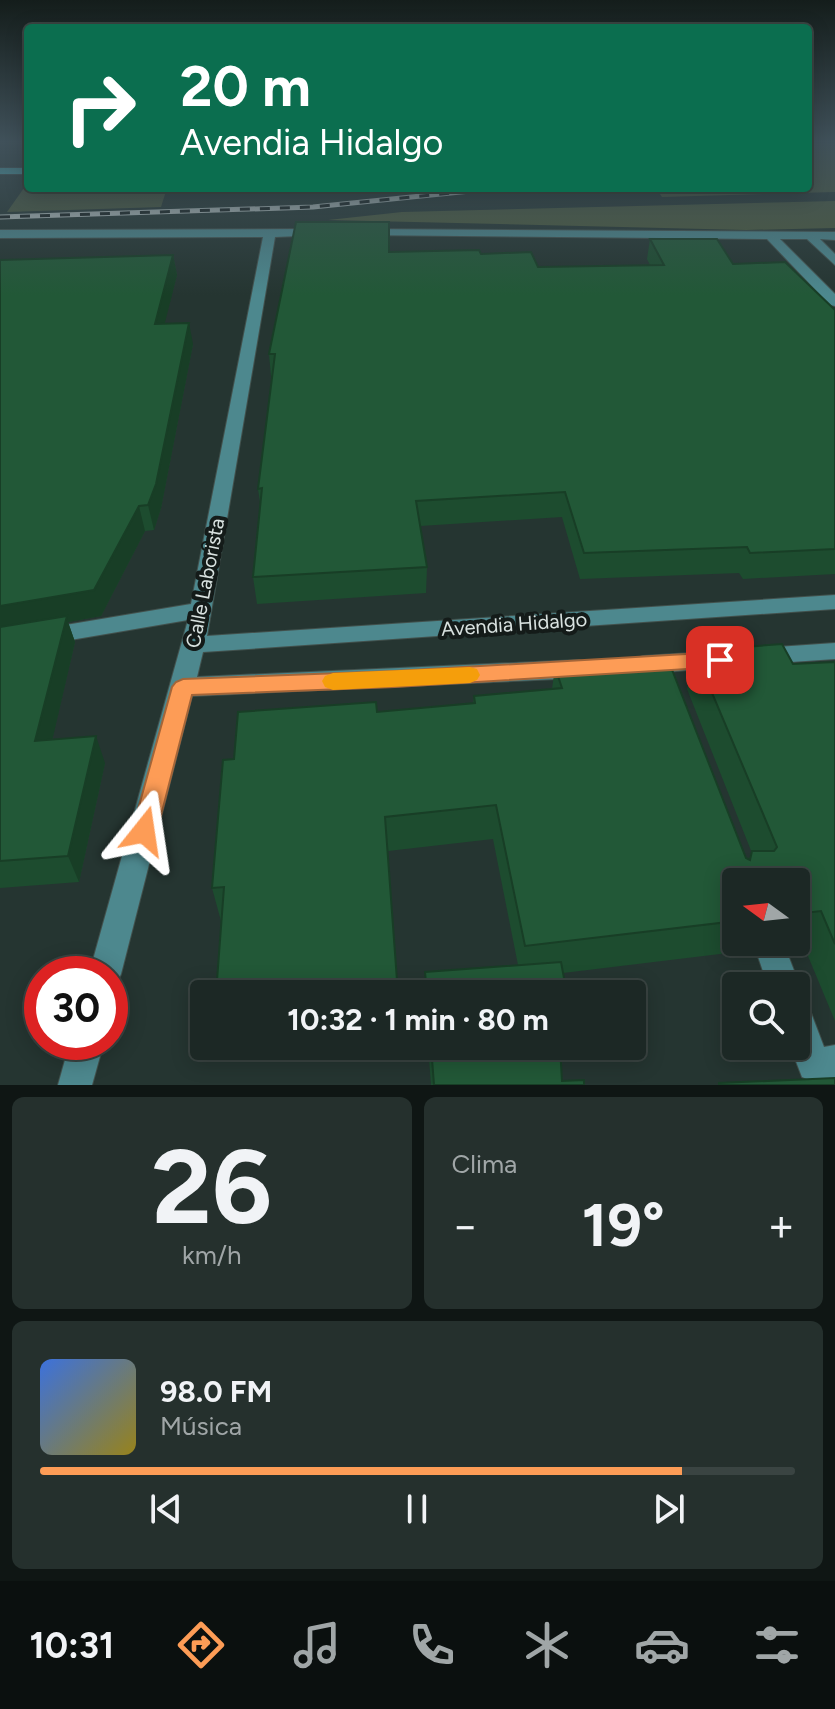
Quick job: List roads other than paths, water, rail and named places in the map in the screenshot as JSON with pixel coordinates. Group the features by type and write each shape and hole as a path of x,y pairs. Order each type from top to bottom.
{"street":[{"name":"Calle Laborista","path":"110,956 194,645 270,233"},
{"path":"0,234 333,233"},
{"path":"349,233 835,236"},
{"path":"810,236 835,261"},
{"path":"771,237 835,302"},
{"name":"Avendia Hidalgo","path":"194,645 835,602"},
{"path":"0,644 200,610"},
{"path":"183,687 663,664 835,651"},
{"path":"663,664 674,693"},
{"path":"810,1040 824,1063"},
{"path":"75,1085 82,1060"}],"railway":[{"path":"0,217 313,207 445,194"}]}
